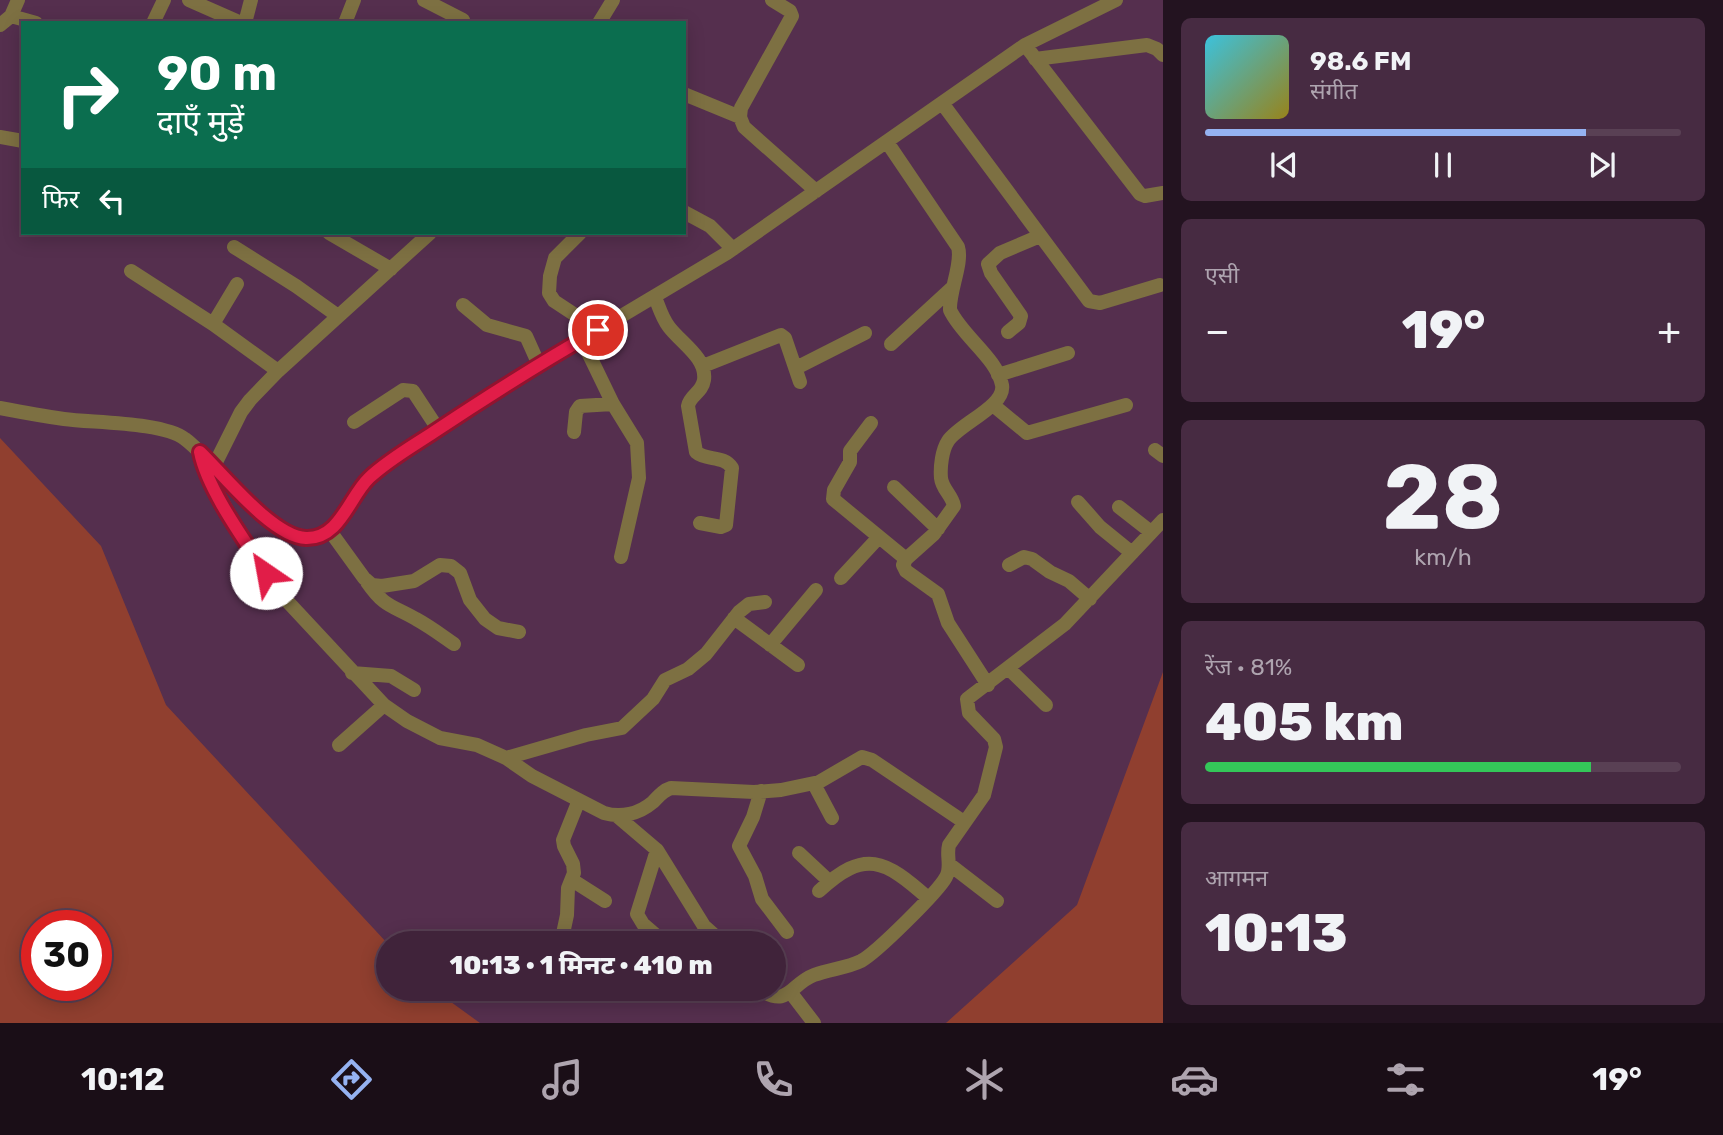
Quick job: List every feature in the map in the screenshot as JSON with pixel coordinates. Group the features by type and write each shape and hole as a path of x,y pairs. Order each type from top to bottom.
{"street":[{"path":"5,20 18,0"},
{"path":"154,21 164,0"},
{"path":"189,0 234,21"},
{"path":"237,21 251,0"},
{"path":"346,21 354,0"},
{"path":"424,0 463,20"},
{"path":"600,21 613,0"},
{"path":"772,0 790,10 792,16 741,108 740,117 744,127 816,191"},
{"path":"0,408 64,419 165,430 183,437 261,513 287,533 306,538 321,536 330,531 369,478 438,429 733,249 1025,45 1116,0"},
{"path":"1025,45 1140,194 1145,196 1163,193"},
{"path":"1035,59 1147,45 1163,55"},
{"path":"686,95 740,117"},
{"path":"942,103 1085,297 1100,303 1160,285"},
{"path":"0,137 21,141"},
{"path":"887,142 958,247 960,253 950,304 953,316 998,374 1003,388 1002,396 993,405 953,435 947,443 941,479 942,486 954,506 938,529 903,565 906,571 938,594 948,623 988,685"},
{"path":"686,213 710,226 733,249"},
{"path":"332,235 391,269"},
{"path":"214,466 241,412 278,371 428,235"},
{"path":"578,235 555,258 549,293 554,301 598,330"},
{"path":"1008,332 1019,323 1021,316 991,273 988,264 1000,253 1040,236"},
{"path":"234,247 338,316"},
{"path":"131,271 213,324 278,371"},
{"path":"213,324 237,284"},
{"path":"891,344 952,288"},
{"path":"655,297 666,324 703,366 702,388 689,401 688,407 696,452 699,456 729,463 733,472 726,525 722,527 700,523"},
{"path":"463,305 487,325 526,336 539,365"},
{"path":"703,366 779,335 785,338 798,375 864,333"},
{"path":"582,340 613,404 637,443 637,497 621,557"},
{"path":"998,374 1068,353"},
{"path":"354,422 403,390 409,389 438,429"},
{"path":"574,432 576,412 580,406 613,404"},
{"path":"993,405 1027,433 1126,405"},
{"path":"871,423 850,451 850,462 834,490 833,499 906,559"},
{"path":"200,452 213,485 266,573 288,602 384,705 407,722 440,738 477,746 506,758 532,776 604,813 617,816 625,816 644,808 671,788 761,791 814,784 835,774 857,758 866,757 964,822"},
{"path":"894,487 938,529"},
{"path":"1078,502 1100,527 1132,553"},
{"path":"1118,507 1151,532"},
{"path":"786,994 814,975 862,961 945,879 949,863 948,848 984,795 996,747 994,739 969,713 966,702 969,697 1065,624 1163,520"},
{"path":"330,531 377,597 389,607 419,621 454,644"},
{"path":"841,578 879,537"},
{"path":"1009,565 1024,557 1032,559 1069,581 1090,598"},
{"path":"367,582 382,586 414,582 440,565 451,566 460,573 470,600 485,619 498,628 519,632"},
{"path":"770,645 816,590"},
{"path":"506,758 622,728 653,699 666,680 688,669 706,654 734,618 749,604 765,602"},
{"path":"734,618 798,665"},
{"path":"1009,669 1046,705"},
{"path":"352,673 391,676 414,690"},
{"path":"339,745 384,705"},
{"path":"814,784 832,818"},
{"path":"761,791 753,817 739,846 755,876 759,894 788,932"},
{"path":"564,931 568,888 574,869 564,840 579,800"},
{"path":"617,816 657,850 698,917 711,931"},
{"path":"651,931 637,914 657,850"},
{"path":"799,853 824,886 843,870 856,865 876,864 894,871 928,898"},
{"path":"949,863 997,901"},
{"path":"572,880 605,901"},
{"path":"790,993 814,1023"}],"shaded area":[{"path":"0,438 101,546 166,705 376,931 376,1001 450,1001 480,1023 0,1023"},
{"path":"1163,672 1163,1023 946,1023 1077,905"}],"route":[{"path":"266,573 213,485 200,452 261,513 287,533 306,538 321,536 330,531 360,487 381,468 494,392 598,330"}]}
